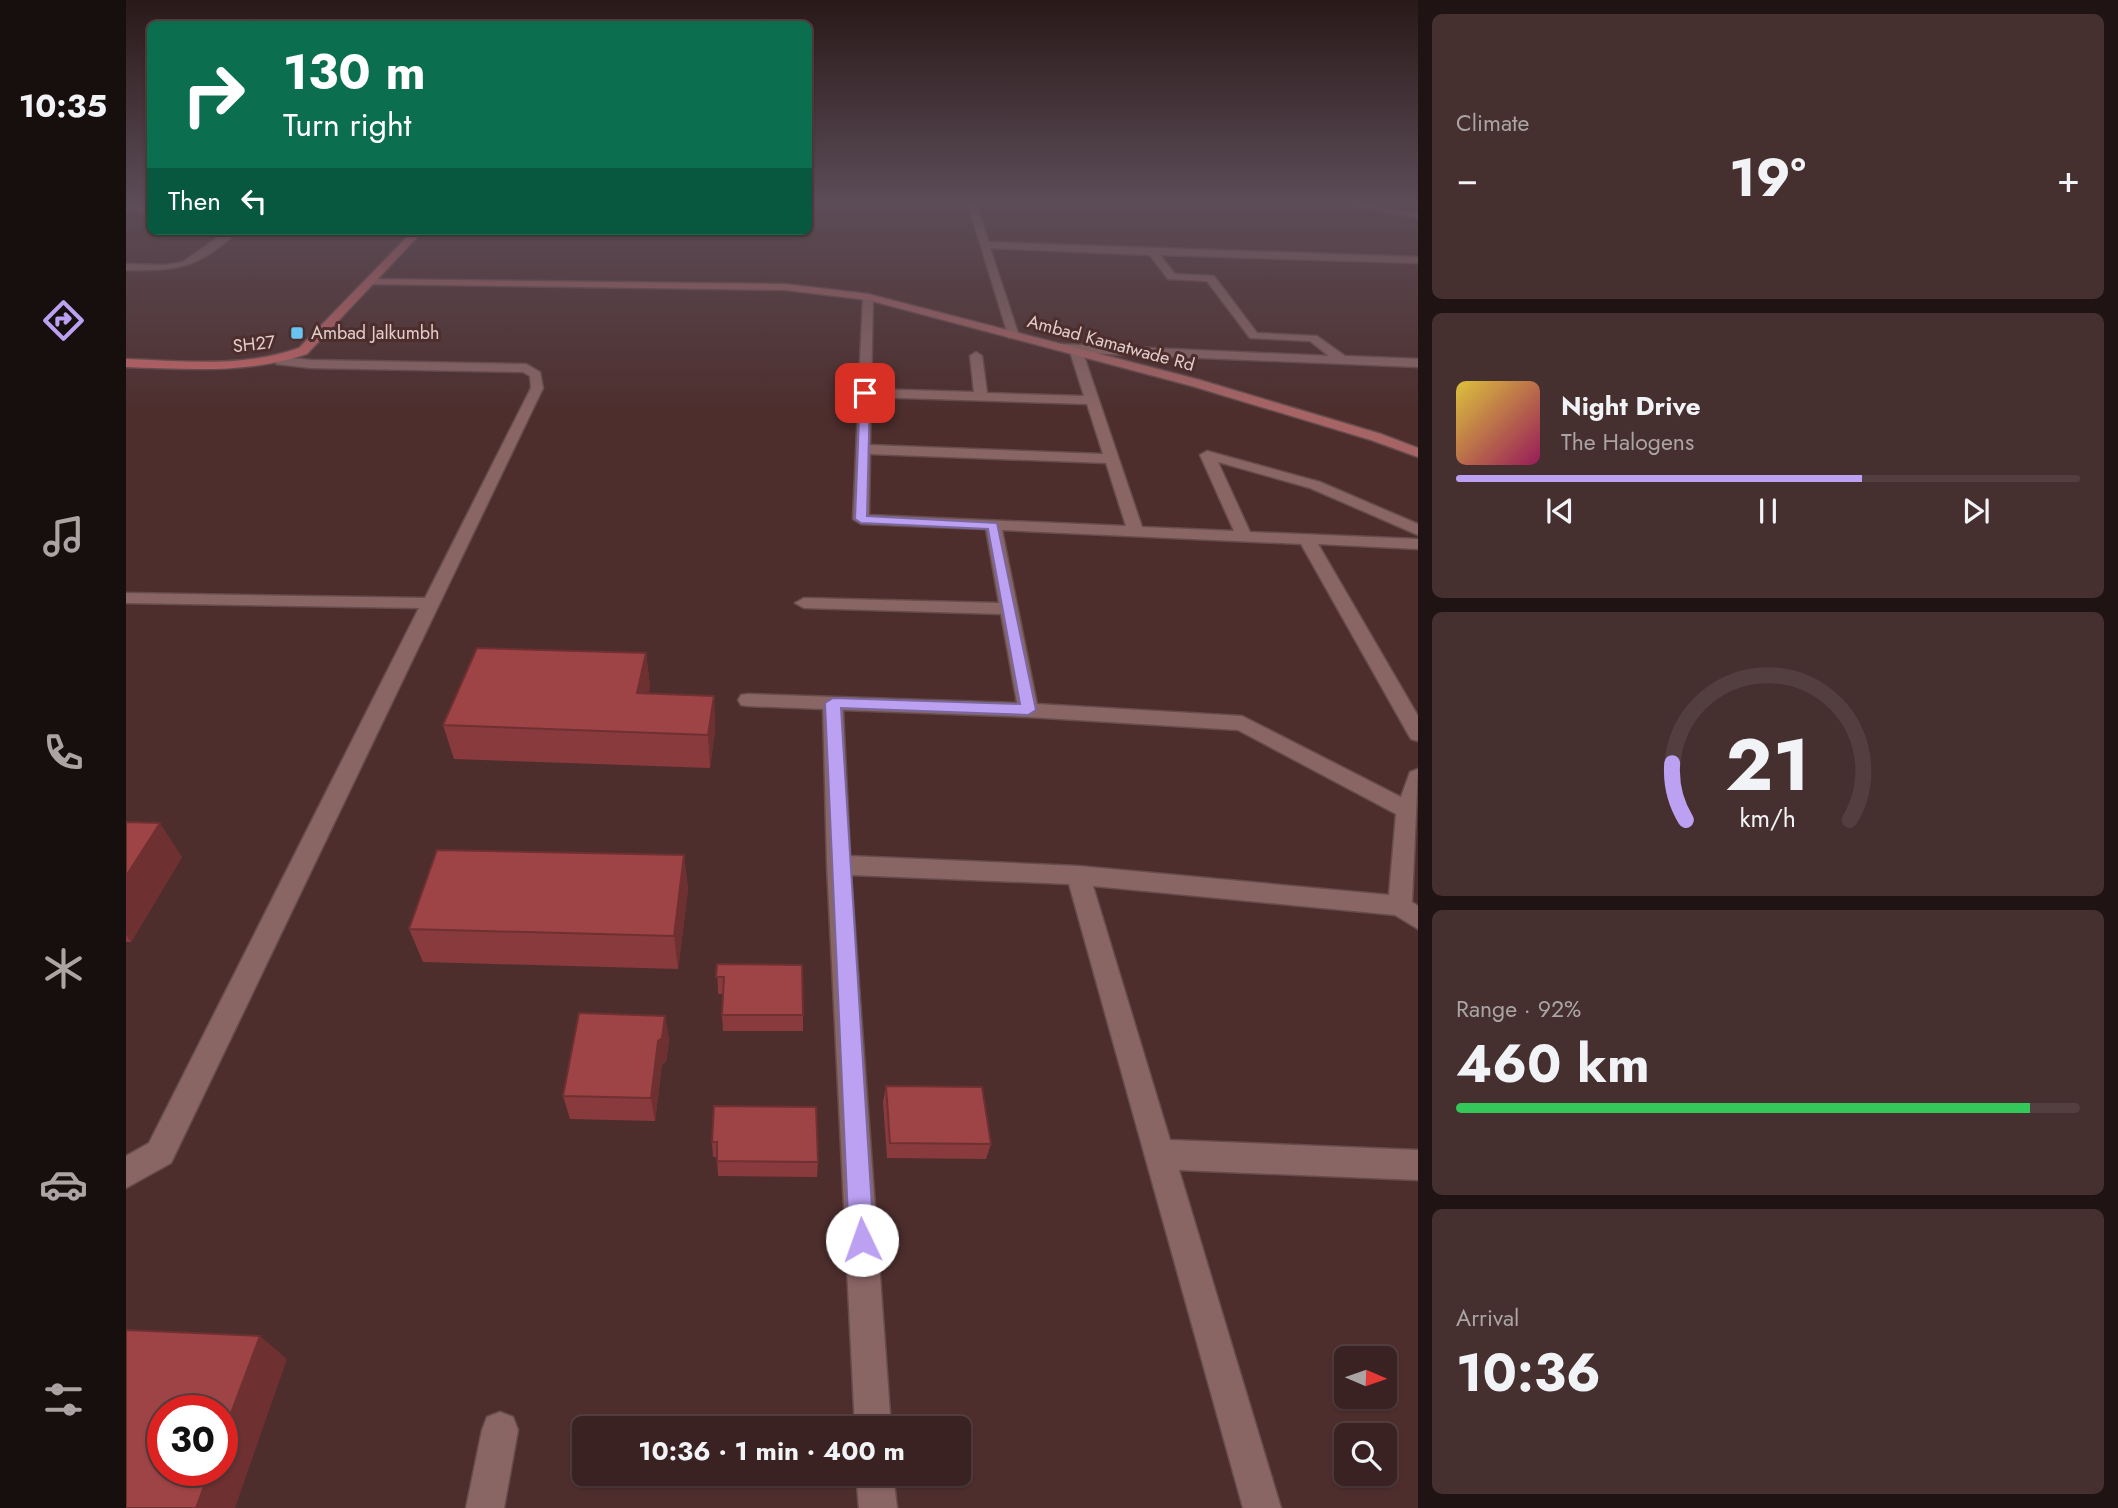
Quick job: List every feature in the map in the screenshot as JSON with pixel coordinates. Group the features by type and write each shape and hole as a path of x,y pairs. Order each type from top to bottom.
{"main road":[{"name":"SH27","path":"126,363 244,365 279,361 303,351 380,271"}],"street":[{"path":"993,271 1013,336"},
{"path":"1168,271 1171,276 1210,278 1254,336 1313,338 1342,360"},
{"name":"Ambad Kamatwade Rd","path":"370,282 785,287 868,297 1196,383 1376,437 1418,453"},
{"path":"868,297 861,519 1418,544"},
{"path":"1060,348 1418,363"},
{"path":"1076,351 1136,531"},
{"path":"976,356 981,397"},
{"path":"126,1173 160,1153 537,388 536,375 526,368 311,365 279,361"},
{"path":"865,393 1093,400"},
{"path":"863,449 1112,459"},
{"path":"1244,537 1207,455 1315,485 1418,530"},
{"path":"993,525 1028,710"},
{"path":"1307,539 1418,734"},
{"path":"126,598 431,603"},
{"path":"804,603 1009,609"},
{"path":"748,700 1028,710 1242,723 1408,811"},
{"path":"833,703 839,865 872,1416"},
{"path":"839,865 1078,875 1409,913 1408,811 1418,777"},
{"path":"1078,875 1262,1508"},
{"path":"1159,1154 1418,1165"},
{"path":"485,1508 500,1430"},
{"path":"876,1486 877,1508"}],"building":[{"path":"477,648 646,653 637,693 714,696 708,735 443,725"},
{"path":"126,822 160,823 126,876"},
{"path":"437,850 684,855 674,936 409,929"},
{"path":"717,964 802,965 803,1015 722,1015 724,977 716,977"},
{"path":"579,1013 665,1016 662,1038 658,1041 651,1098 563,1096"},
{"path":"886,1086 982,1087 991,1144 890,1143"},
{"path":"714,1106 816,1107 818,1162 717,1161 717,1142 712,1142"},
{"path":"126,1330 260,1336 238,1395 147,1395 147,1486 204,1486 196,1508 126,1508"}],"place":[{"name":"Ambad Jalkumbh","path":"297,333"}],"route":[{"path":"862,1240 839,865 833,703 1028,710 993,525 861,519 865,393"}]}
